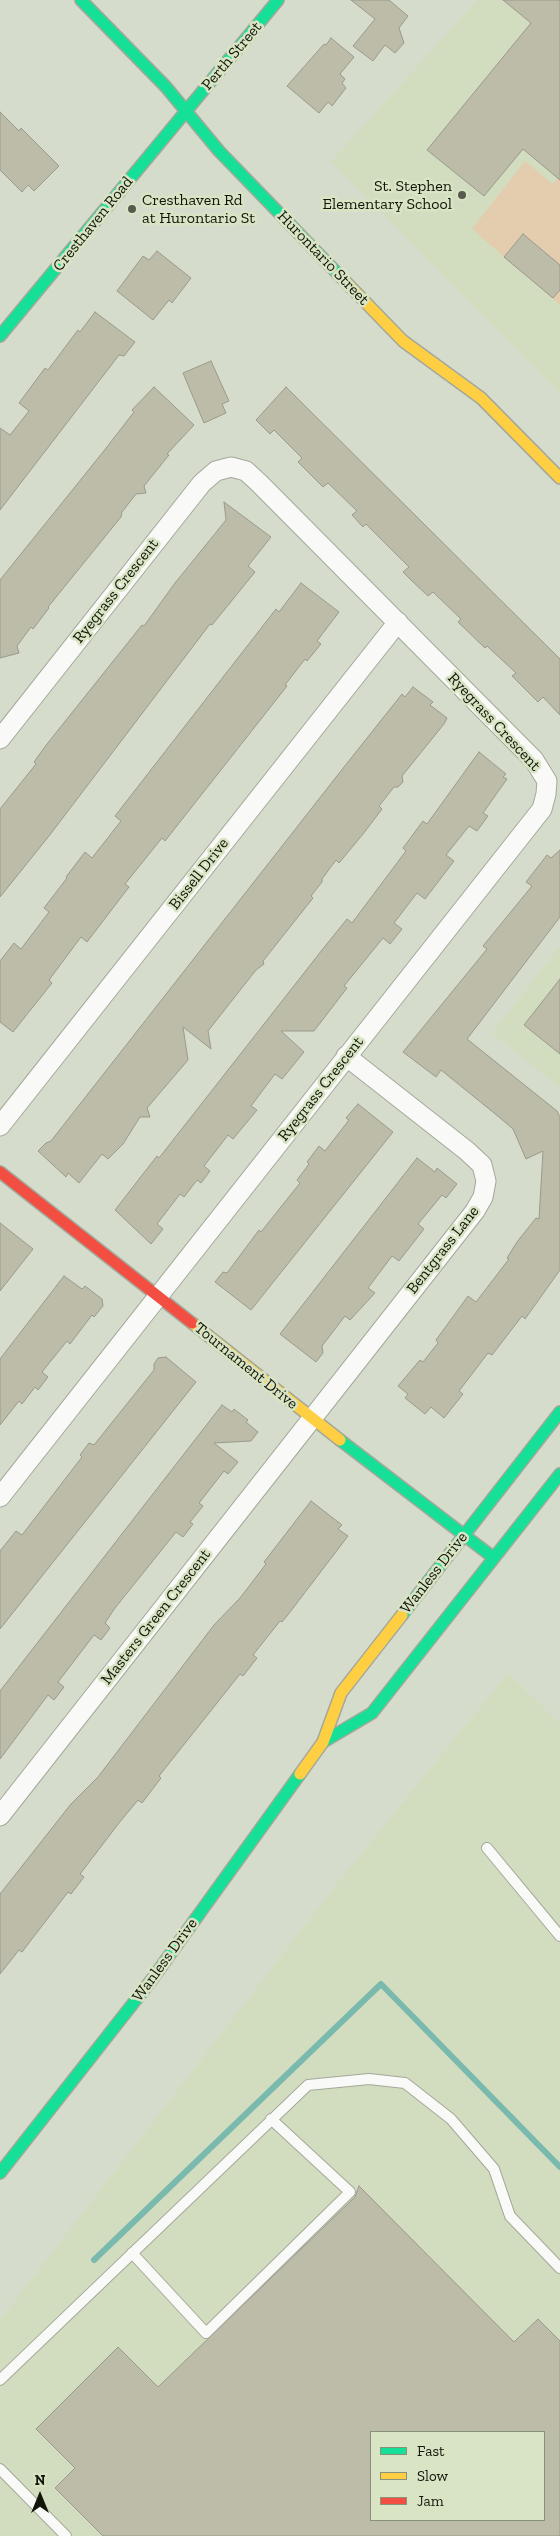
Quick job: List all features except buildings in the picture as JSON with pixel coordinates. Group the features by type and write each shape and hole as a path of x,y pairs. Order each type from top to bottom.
{"main road":[{"name":"Hurontario Street","path":"81,0 166,87 219,151 403,341 481,398 560,478"},
{"name":"Perth Street","path":"186,112 278,0"},
{"name":"Cresthaven Road","path":"0,336 186,112"},
{"name":"Tournament Drive","path":"0,1172 312,1418 494,1558"},
{"name":"Wanless Drive","path":"0,2173 153,1978 323,1742 341,1693 560,1412"},
{"name":"Wanless Drive","path":"323,1742 372,1713 560,1474"}],"street":[{"name":"Ryegrass Crescent","path":"0,739 202,483 216,471 231,467 246,471 398,622 534,760 547,781 542,809 159,1296"},
{"name":"Bissell Drive","path":"0,1126 398,622"},
{"name":"Bentgrass Lane","path":"312,1418 475,1211 483,1197 486,1181 482,1165 467,1151 346,1056"},
{"path":"0,1497 159,1296"},
{"name":"Masters Green Crescent","path":"0,1816 312,1418"}],"lane":[{"path":"487,1848 560,1936"},
{"path":"0,2380 308,2085 369,2079 405,2083 451,2119 494,2169 510,2216 560,2268"},
{"path":"132,2253 206,2334 350,2192 271,2119"},
{"path":"0,2469 66,2536"}],"shaded area":[{"name":"St. Stephen Elementary School","path":"477,0 560,0 560,393 331,162"},
{"path":"525,161 552,184 560,176 560,305 472,229"},
{"path":"560,946 560,1088 492,1033"},
{"path":"508,1673 560,1724 560,2536 0,2536 0,2320 339,1881"}],"waterway":[{"path":"94,2260 381,1984 560,2167"}],"traffic: fast":[{"path":"81,0 166,87 219,151 339,275"},
{"path":"0,336 278,0"},
{"path":"402,1615 560,1412"},
{"path":"340,1440 494,1558"},
{"path":"323,1742 372,1713 560,1474"},
{"path":"0,2173 153,1978 300,1774"}],"traffic: slow":[{"path":"339,275 403,341 481,398 560,478"},
{"path":"192,1323 340,1440"},
{"path":"300,1774 323,1742 341,1693 402,1615"}],"traffic: jam":[{"path":"0,1172 192,1323"}],"place":[{"name":"St. Stephen Elementary School","path":"462,195"},
{"name":"Cresthaven Rd at Hurontario St","path":"132,209"}]}
